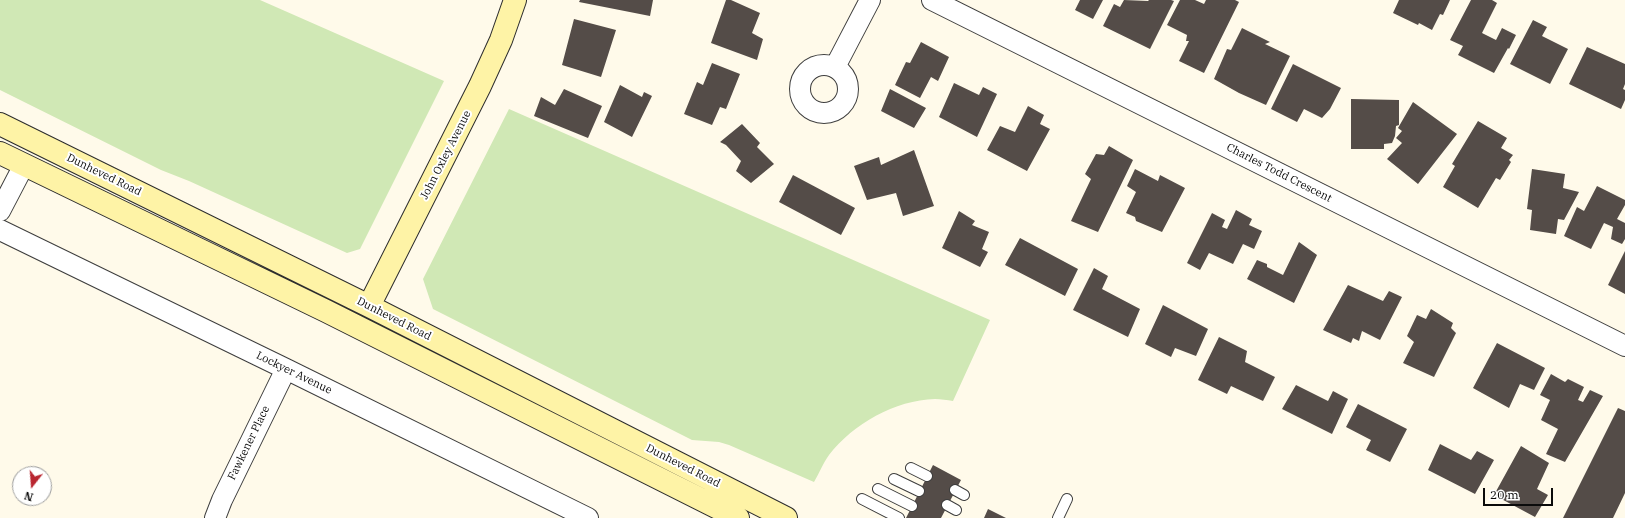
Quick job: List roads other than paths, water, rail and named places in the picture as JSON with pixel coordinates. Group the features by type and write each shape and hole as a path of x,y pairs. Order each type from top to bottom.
{"main road":[{"name":"John Oxley Avenue","path":"369,306 480,86 501,40 516,0"},
{"name":"Dunheved Road","path":"0,124 369,306 786,518"},
{"path":"0,138 24,165 82,164"},
{"name":"Dunheved Road","path":"0,153 326,311 738,518"},
{"path":"326,311 369,306 391,344"}],"street":[{"path":"835,67 870,0"},
{"name":"Charles Todd Crescent","path":"932,0 1625,346"},
{"path":"0,211 24,165"},
{"name":"Lockyer Avenue","path":"0,230 588,518"},
{"name":"Fawkener Place","path":"215,518 222,500 286,369"}],"lane":[{"path":"911,468 927,476"},
{"path":"894,479 919,491"},
{"path":"878,489 912,506"},
{"path":"1058,518 1067,499"},
{"path":"862,500 899,518"}]}
